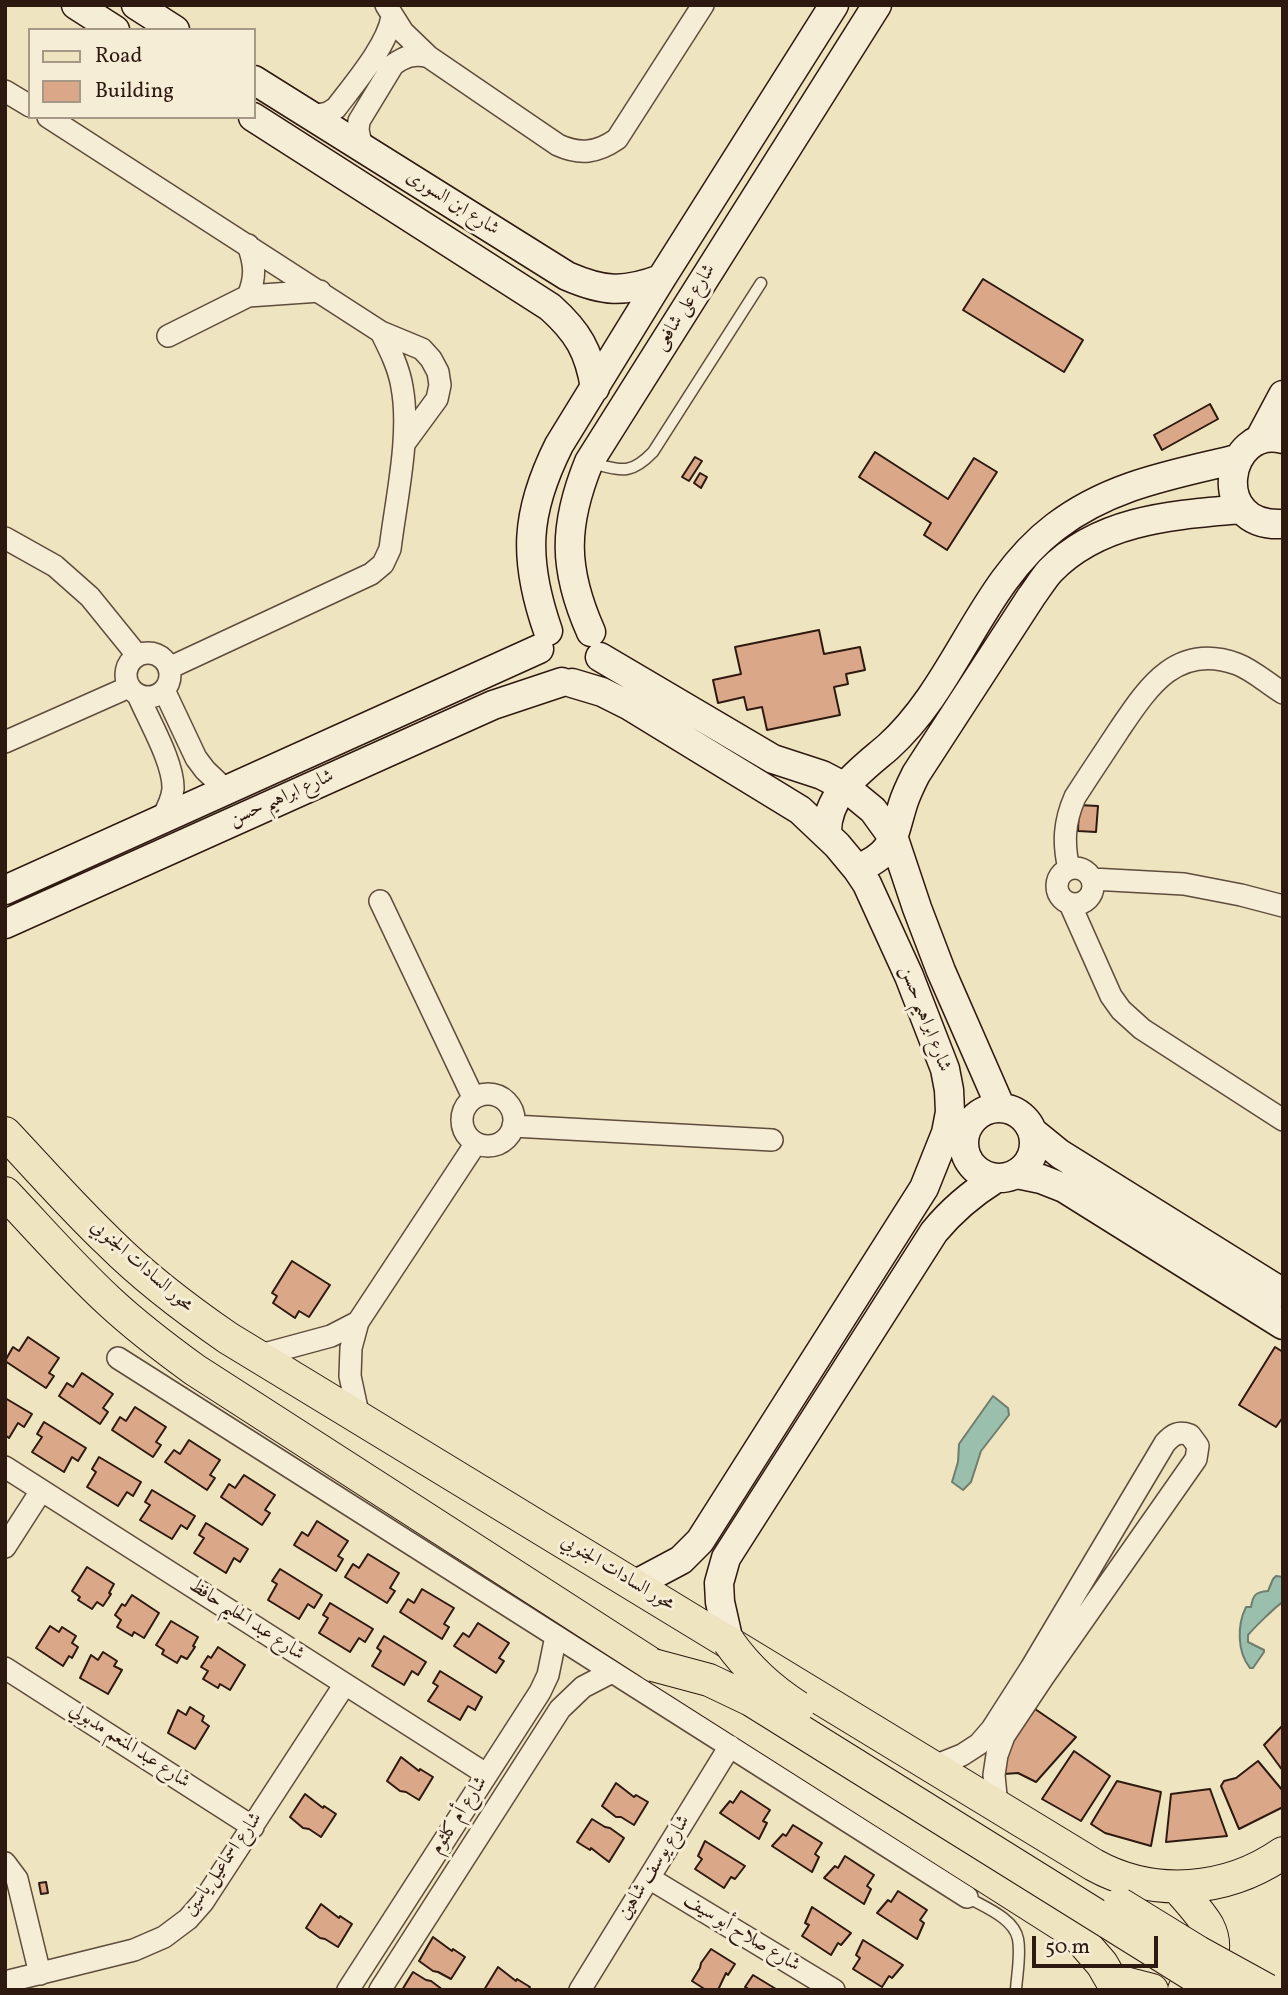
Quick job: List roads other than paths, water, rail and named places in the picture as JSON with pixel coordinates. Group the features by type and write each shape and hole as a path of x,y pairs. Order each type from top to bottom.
{"main road":[{"name":"محور السادات الجنوبي","path":"5,1133 90,1223 140,1271 200,1319 1108,1873 1147,1885 1177,1887 1220,1882 1260,1867 1283,1853"},
{"path":"5,1193 99,1292 138,1327 195,1370 1076,1934 1115,1985 1152,1990"},
{"path":"729,1642 755,1674 788,1700 1186,1945 1267,1990"},
{"path":"653,1665 709,1680 751,1700 1220,1990"},
{"path":"1177,1887 1208,1926 1213,1944 1213,1954 1206,1971 1184,1990"},
{"path":"1278,1990 1283,1981"}],"street":[{"path":"136,5 172,28"},
{"path":"389,11 415,45 429,57 558,145 582,152 595,151 617,139 703,5"},
{"name":"شارع على شافعى","path":"544,640 531,569 531,537 535,505 544,474 661,279 834,5"},
{"name":"شارع على شافعى","path":"595,645 579,605 569,547 571,518 578,489 589,462 877,5"},
{"path":"82,7 111,28"},
{"path":"310,116 328,113 335,108 387,36 389,11"},
{"path":"362,148 359,121 393,65 410,55 429,57"},
{"name":"شارع ابن السورى","path":"256,81 567,276 589,286 614,290 638,288 661,279"},
{"path":"5,91 28,105"},
{"path":"51,119 382,332 422,349 432,359 438,372 438,399 404,444"},
{"name":"شارع ابن السورى","path":"256,119 550,307 568,323 582,343 591,365 595,388"},
{"path":"376,195 393,168"},
{"path":"248,245 255,271 248,296"},
{"path":"168,336 248,296 320,291"},
{"path":"169,668 370,575 383,564 390,549 406,415 394,358 382,332"},
{"path":"1283,395 1271,440 1247,448 1237,459 1232,476 1233,494 1242,509 1254,520 1269,525 1283,524"},
{"path":"827,835 831,806 845,787 867,763 888,746 928,700 996,591 1022,558 1054,528 1089,504 1128,487 1237,459"},
{"path":"857,869 882,854 894,839 904,802 916,774 1050,572 1073,551 1101,535 1131,524 1242,509"},
{"path":"5,538 55,566 90,597 137,656"},
{"path":"570,622 582,625 595,645 596,667 582,680 567,682 553,678 540,660 544,640 558,624 570,622"},
{"name":"شارع ابراهيم حسن","path":"5,890 227,791 544,640"},
{"name":"شارع ابراهيم حسن","path":"595,645 773,759 822,775 845,787 873,810 894,839 941,971 1001,1108"},
{"path":"5,742 134,691 147,697 157,696 169,684 170,676 166,662 156,654 143,653 137,656 127,666 126,681 134,691 171,769 173,791 169,807 161,820"},
{"path":"1069,869 1064,833 1075,797 1138,702 1151,685 1170,669 1192,661 1216,659 1239,665 1283,692"},
{"name":"شارع ابراهيم حسن","path":"5,924 493,705 567,682 602,692 630,706 800,810 827,835 867,884 909,976 945,1069 955,1136 700,1541 681,1560 634,1585"},
{"path":"164,690 196,758 227,791 240,817"},
{"path":"1069,869 1080,869 1092,879 1093,886 1088,899 1077,904 1070,904 1058,894 1058,879 1069,869"},
{"path":"1092,879 1184,884 1283,906"},
{"path":"380,901 474,1097"},
{"path":"1070,904 1111,996 1121,1010 1142,1029 1283,1120"},
{"path":"482,1094 500,1096 512,1109 513,1126 510,1134 499,1144 483,1146 468,1138 463,1130 462,1112 474,1097 482,1094"},
{"path":"1283,1293 1060,1153 1032,1132 1020,1115 1011,1110 1001,1108 980,1112 955,1136 974,1170 984,1176 1041,1179 1064,1188 1283,1325"},
{"path":"513,1126 772,1140"},
{"path":"729,1642 720,1602 719,1583 726,1558 934,1232 951,1211 972,1193 1026,1166 1032,1156 1032,1132"},
{"path":"359,1418 350,1376 351,1349 358,1322 476,1143"},
{"path":"257,1356 331,1336 358,1322"},
{"path":"118,1358 967,1897"},
{"path":"932,1767 962,1755 979,1744 1037,1672 1189,1469 1198,1453 1198,1446 1190,1435 1177,1433 1171,1436 1160,1451 1037,1672 997,1755 993,1775 997,1806"},
{"path":"1160,1451 1171,1466 1189,1469"},
{"name":"شارع عبد الحليم حافظ","path":"5,1468 486,1774"},
{"path":"5,1547 41,1491"},
{"name":"شارع أم كلثوم","path":"348,1990 540,1692 548,1675 556,1636"},
{"name":"شارع عبد المنعم مدبولي","path":"5,1668 253,1827"},
{"name":"شارع أم كلثوم","path":"380,1990 560,1709 583,1687 612,1671"},
{"name":"شارع اسماعيل ياسين","path":"5,1982 134,1950 164,1937 188,1919 203,1902 345,1684"},
{"name":"شارع يوسف شاهين","path":"580,1990 730,1746"},
{"path":"5,1863 17,1879 40,1973"},
{"name":"شارع صلاح أبو سيف","path":"649,1878 834,1990"},
{"path":"385,1932 408,1947"}],"lane":[{"path":"589,462 619,469 630,468 641,464 653,452 761,283"},
{"path":"967,1897 1005,1920 1015,1930 1019,1941 1016,1990"}]}
